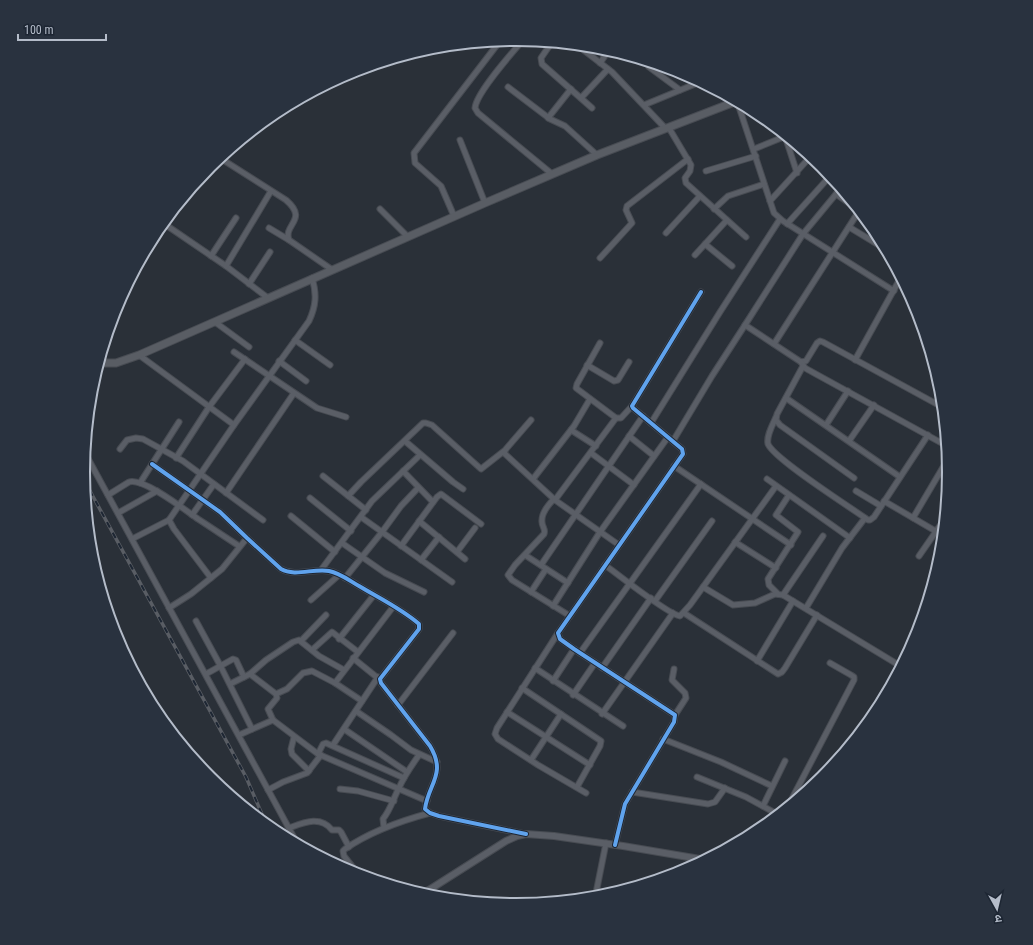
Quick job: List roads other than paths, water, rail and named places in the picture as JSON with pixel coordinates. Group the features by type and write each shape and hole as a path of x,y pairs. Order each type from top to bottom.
{"main road":[{"path":"105,363 116,363 138,355 331,269 552,174 731,103"}],"street":[{"path":"518,46 488,83 477,101 475,108 552,174"},
{"path":"454,216 441,186 415,163 414,153 496,47"},
{"path":"548,47 541,58 542,64 592,108"},
{"path":"585,52 608,69 667,128 688,159 691,168 685,180 700,196 746,238"},
{"path":"600,63 606,55"},
{"path":"649,67 680,90"},
{"path":"581,98 608,69"},
{"path":"644,105 694,85"},
{"path":"508,87 548,118 565,126 597,155"},
{"path":"548,118 571,89"},
{"path":"740,110 774,213 787,224 832,253 894,290"},
{"path":"754,149 781,138"},
{"path":"460,140 485,203"},
{"path":"788,144 797,173"},
{"path":"706,172 756,156"},
{"path":"600,258 632,223 626,210 627,206 688,159"},
{"path":"225,161 286,200 295,210 296,217 288,234 290,240"},
{"path":"770,201 807,161"},
{"path":"787,224 827,180"},
{"path":"714,209 728,196 764,184"},
{"path":"226,266 271,191"},
{"path":"673,441 712,376 746,326 803,234 836,194 844,200"},
{"path":"666,233 700,196"},
{"path":"380,209 408,237"},
{"path":"774,344 857,215"},
{"path":"211,256 236,218"},
{"path":"651,423 780,219"},
{"path":"695,254 727,220"},
{"path":"849,226 875,243"},
{"path":"168,227 226,266 268,298"},
{"path":"269,228 290,240 331,269"},
{"path":"705,244 732,266"},
{"path":"249,284 270,252"},
{"path":"132,540 170,520 234,425 309,321 315,306 316,291 312,278"},
{"path":"855,360 898,282"},
{"path":"600,343 575,386 577,390 590,400 616,418 621,418 632,406 702,292"},
{"path":"215,322 249,347"},
{"path":"746,326 814,373 942,443"},
{"path":"295,340 330,364"},
{"path":"928,435 872,519 868,520 796,470 773,451 768,440 776,418 802,364 806,361 815,345 820,341 937,404"},
{"path":"234,352 317,408 346,417"},
{"path":"138,355 234,425"},
{"path":"176,458 209,407 245,359"},
{"path":"279,361 306,381"},
{"path":"587,365 612,381 616,381 629,362"},
{"path":"826,425 848,391"},
{"path":"226,493 294,393"},
{"path":"786,398 900,477"},
{"path":"533,479 571,430 590,400"},
{"path":"849,441 874,405"},
{"path":"586,793 531,760 496,737 494,734 558,633 683,451 632,406"},
{"path":"541,565 643,416"},
{"path":"570,616 512,580 508,575 515,565 544,534 545,529 542,523 542,518 547,507 591,453 616,418"},
{"path":"776,418 780,425 854,478"},
{"path":"348,496 423,424 429,423 481,469 504,451 531,420"},
{"path":"140,483 179,422"},
{"path":"571,430 596,446"},
{"path":"629,436 654,456"},
{"path":"554,606 600,532 668,437"},
{"path":"120,449 127,440 140,438 147,441 200,474 263,520"},
{"path":"405,441 420,455 463,489"},
{"path":"504,451 510,459 554,499 619,545"},
{"path":"591,453 634,485"},
{"path":"321,570 377,496 420,455"},
{"path":"90,463 293,835"},
{"path":"152,464 220,512 278,567 294,572 321,570 338,575 374,595 419,624 419,629 362,701 333,746"},
{"path":"674,466 791,545"},
{"path":"913,518 943,467"},
{"path":"403,471 433,502"},
{"path":"323,476 366,510"},
{"path":"767,479 850,538"},
{"path":"108,495 132,480 140,483 157,491 239,546"},
{"path":"192,515 214,484"},
{"path":"580,653 701,484"},
{"path":"605,565 653,600 680,616 684,613 776,486"},
{"path":"345,578 401,506 418,488"},
{"path":"118,513 157,491"},
{"path":"856,491 881,506"},
{"path":"401,546 433,502 441,494 481,524"},
{"path":"789,495 776,515 798,532 768,579 768,582 781,594 897,664"},
{"path":"310,498 351,531"},
{"path":"884,501 936,532"},
{"path":"291,516 335,552"},
{"path":"361,517 452,582"},
{"path":"806,608 842,548 865,518"},
{"path":"170,520 174,529 211,578"},
{"path":"419,521 465,559"},
{"path":"602,668 712,521"},
{"path":"919,556 939,527"},
{"path":"457,552 475,528"},
{"path":"703,587 733,605 755,603 772,595 781,594 823,536"},
{"path":"421,560 439,537"},
{"path":"169,608 191,594 222,569 246,538"},
{"path":"735,542 776,568"},
{"path":"342,543 393,577 424,592"},
{"path":"525,555 568,583"},
{"path":"532,592 546,569"},
{"path":"311,600 338,575"},
{"path":"339,639 374,595"},
{"path":"757,661 793,601"},
{"path":"335,683 393,607"},
{"path":"602,714 673,613"},
{"path":"684,613 775,673 780,674 817,615"},
{"path":"230,684 247,675 266,660 294,642 299,640 301,641 326,615"},
{"path":"196,621 252,729"},
{"path":"312,650 332,632 339,639 358,652"},
{"path":"398,705 453,633"},
{"path":"558,633 560,639 574,649 675,715"},
{"path":"301,641 327,662 344,670"},
{"path":"553,681 574,649"},
{"path":"353,658 379,678 381,683 430,746 433,752 436,762 436,779 425,809 430,813 526,834 615,844 698,859"},
{"path":"206,674 229,660 236,660 247,675 276,694"},
{"path":"573,695 595,663"},
{"path":"792,798 854,680 854,677 830,663"},
{"path":"535,668 573,695 623,726"},
{"path":"615,844 625,804 674,722 675,715 686,698 685,692 672,680 674,669"},
{"path":"276,694 287,689 301,675 309,672 315,672 362,701"},
{"path":"522,688 601,741 600,746 577,787"},
{"path":"276,694 277,698 268,709 273,720 294,737 319,754 427,801"},
{"path":"356,711 419,755 436,762"},
{"path":"507,712 590,765"},
{"path":"531,760 561,714"},
{"path":"239,735 273,720"},
{"path":"344,729 408,772"},
{"path":"294,737 291,749 292,754 309,771"},
{"path":"663,739 721,762 772,786"},
{"path":"268,790 278,784 302,776 309,771 323,744 326,743 404,778"},
{"path":"384,828 383,819 394,801 398,788 419,755"},
{"path":"763,806 785,761"},
{"path":"697,777 725,788 774,812"},
{"path":"632,792 708,804 715,802 725,788"},
{"path":"340,789 358,791 394,801"},
{"path":"352,866 343,854 343,851 384,828 404,820 430,813"},
{"path":"289,828 310,821 325,823 332,830 339,830 349,847"},
{"path":"429,890 506,841 526,834"},
{"path":"596,892 606,844"}],"railway":[{"path":"91,492 246,777 262,815"}]}
